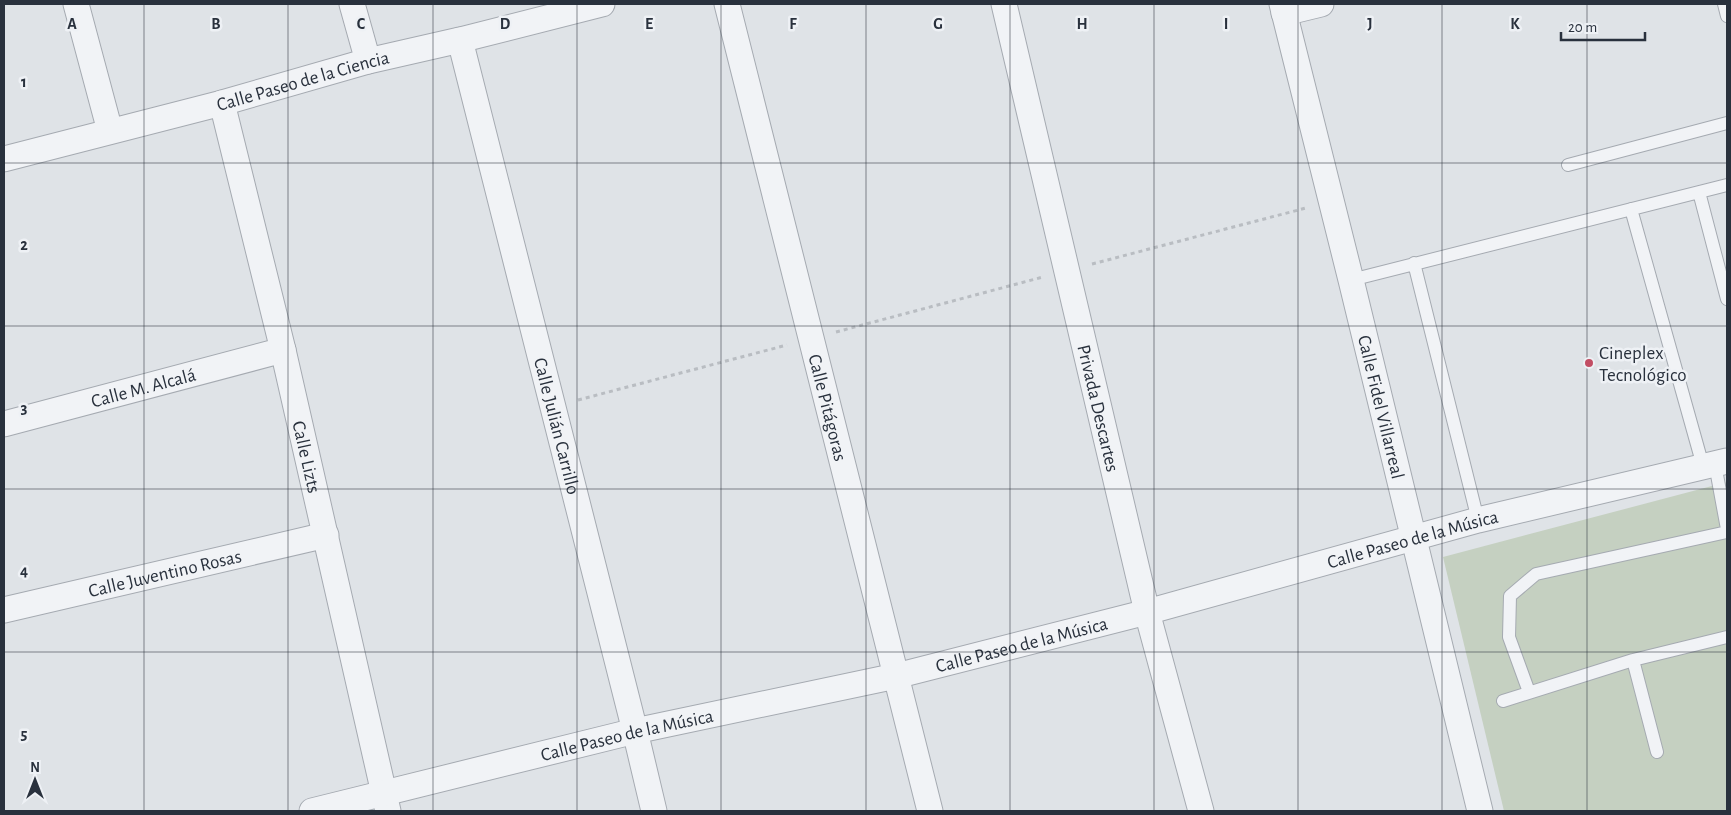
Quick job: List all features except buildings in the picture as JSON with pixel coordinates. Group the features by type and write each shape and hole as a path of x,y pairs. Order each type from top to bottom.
{"street":[{"path":"76,4 110,131"},
{"path":"352,4 368,61"},
{"name":"Calle Paseo de la Ciencia","path":"4,159 222,103 368,61 602,4"},
{"name":"Calle Pitágoras","path":"727,4 930,811"},
{"name":"Privada Descartes","path":"1004,4 1147,612 1201,811"},
{"path":"1283,8 1322,4"},
{"name":"Calle Fidel Villarreal","path":"1283,8 1480,811"},
{"name":"Calle Julián Carrillo","path":"460,40 654,811"},
{"name":"Calle Lizts","path":"222,103 283,350 386,802"},
{"name":"Calle M. Alcalá","path":"4,424 283,350"},
{"name":"Calle Paseo de la Música","path":"312,811 386,802 635,731 896,676 1147,612 1478,520 1715,464"},
{"name":"Calle Juventino Rosas","path":"4,610 326,535"}],"lane":[{"path":"1724,4 1727,16"},
{"path":"1568,165 1727,123"},
{"path":"1351,280 1727,185"},
{"path":"1699,192 1727,299"},
{"path":"1529,692 1509,637 1510,596 1516,590 1536,574 1727,531 1715,464 1631,209"},
{"path":"1414,263 1478,520"},
{"path":"1503,701 1633,660 1727,637"},
{"path":"1633,660 1658,752"}],"path":[{"path":"553,407 1330,201"}],"green space":[{"path":"1727,482 1727,811 1504,811 1443,557"}],"place":[{"name":"Cineplex Tecnológico","path":"1589,363"}]}
